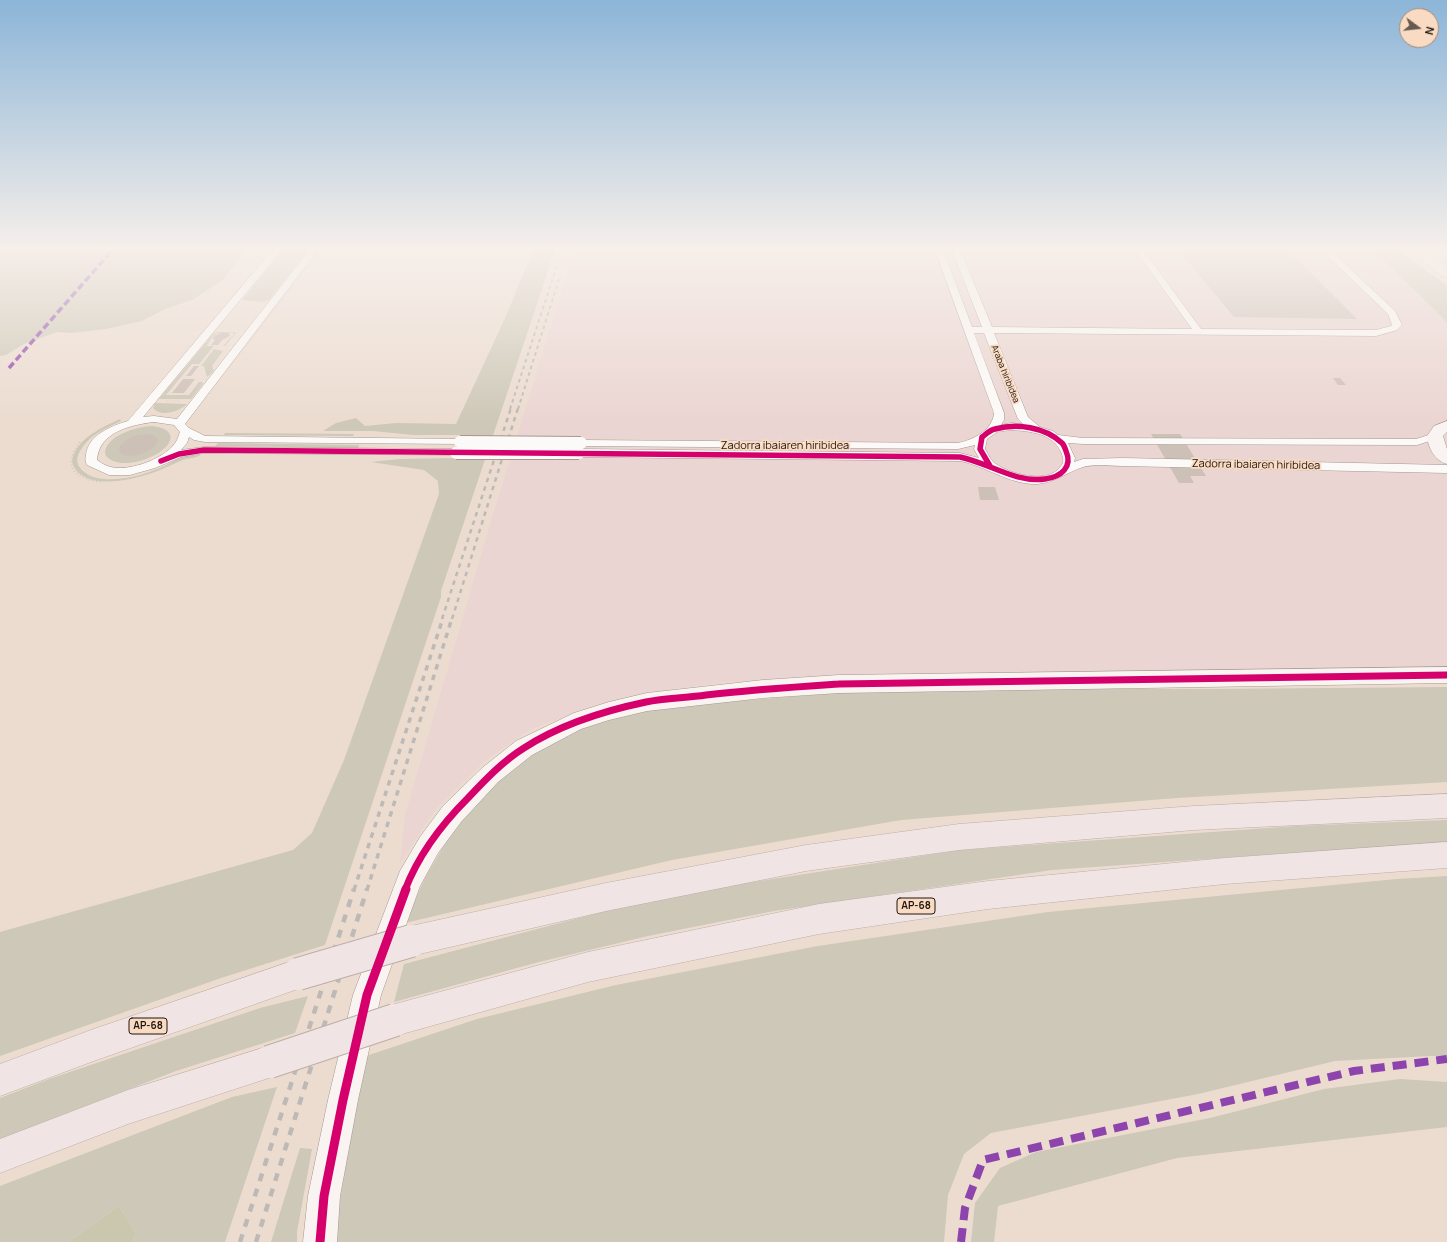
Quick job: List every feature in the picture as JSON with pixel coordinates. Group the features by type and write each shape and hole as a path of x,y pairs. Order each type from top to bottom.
{"highway":[{"name":"AP-68","path":"0,1080 91,1046 298,974 411,941 606,897 806,858 959,837 1194,818 1447,806"},
{"name":"AP-68","path":"0,1156 128,1107 395,1020 588,967 819,920 988,895 1225,871 1447,855"}],"street":[{"path":"132,423 231,305"},
{"path":"161,461 176,451 184,441 183,427 197,402 272,305"},
{"name":"Araba hiribidea","path":"959,305 999,413 999,420 993,429"},
{"name":"Araba hiribidea","path":"978,305 1023,418 1036,429"},
{"path":"1179,305 1198,331"},
{"path":"968,330 1376,333 1394,328 1397,325 1392,313 1383,305"},
{"path":"458,447 205,439 198,438 183,427 164,419 143,420 119,427 99,440 90,453 90,462 98,468 110,472 144,468 179,454 204,450 458,447 580,448"},
{"path":"1006,426 1021,426 1036,429 1056,438 1069,454 1069,463 1065,470 1057,476 1031,480 1016,478 1002,473 990,466 982,457 979,447 980,439 993,429 1006,426"},
{"path":"1441,431 1436,444 1447,459"},
{"name":"Zadorra ibaiaren hiribidea","path":"1056,438 1083,441 1417,442 1441,431"},
{"name":"Zadorra ibaiaren hiribidea","path":"580,448 958,446 980,439"},
{"name":"Zadorra ibaiaren hiribidea","path":"580,448 960,457 979,460 990,466"},
{"name":"Zadorra ibaiaren hiribidea","path":"1065,470 1083,463 1123,462 1447,469"},
{"path":"320,1242 324,1196 343,1100 367,995 409,880 429,845 452,814 490,774 524,748 549,734 574,722 647,702 763,689 839,684 1447,675"}],"path":[{"path":"150,401 197,402"}],"shaded area":[{"path":"0,305 177,305 165,309 142,321 106,329 71,333 57,332 24,344 6,355 0,356"},
{"path":"278,305 278,305 207,397"},
{"path":"510,305 537,305 325,945 221,978 0,1056 0,932 293,850 312,833 344,760 439,494 438,481 424,470 371,462 400,459 454,458 463,435 413,435 373,431 323,431 336,423 356,418 365,426 396,423 456,424"},
{"path":"557,305 1430,305 1447,323 1447,667 903,675 726,682 660,691 596,706 531,729 485,761 436,809 400,864 405,815 488,531"},
{"path":"1430,305 1447,305 1447,323"},
{"path":"224,332 236,333 225,346 223,346 234,334"},
{"path":"224,332 214,335 207,346 214,346 199,364 192,364 166,395 189,395 199,382 202,382 203,384 191,399 159,399 213,334"},
{"path":"214,349 223,351 212,366 214,371 207,377 204,366 201,366"},
{"path":"155,403 187,404 175,411 161,413 153,408"},
{"path":"120,419 121,421 93,436 80,451 77,459 78,463 80,468 89,475 106,479 126,478 155,470 180,458 201,455 140,477 106,482 85,477 77,471 72,462 78,447 97,430"},
{"path":"152,426 164,429 170,435 171,439 169,443 160,452 145,459 128,463 117,462 108,458 105,450 116,437 131,430"},
{"path":"225,433 354,434 353,436 224,435"},
{"path":"218,443 359,445 358,448 215,446"},
{"path":"1447,687 1447,782 1177,798 901,820 672,860 405,923 425,878 458,821 496,779 536,749 573,731 625,714 686,705 900,688 1212,689"},
{"path":"1447,820 1447,842 1052,870 774,911 648,936 535,963 394,1002 404,964 613,909 740,884 960,850 1296,826"},
{"path":"1447,876 1447,1056 1335,1061 1198,1094 991,1133 964,1154 948,1195 944,1242 336,1242 336,1226 353,1118 366,1056 477,1019 616,985 818,946 1048,912 1397,879"},
{"path":"308,996 295,1033 176,1071 0,1139 0,1098 49,1079 260,1008"},
{"path":"1400,1079 1447,1082 1447,1127 1177,1158 998,1206 994,1242 971,1242 975,1203 1000,1168 1036,1152 1210,1118 1324,1089"},
{"path":"277,1087 225,1242 132,1242 136,1234 119,1206 68,1242 0,1242 0,1186 232,1097"},
{"path":"300,1148 312,1149 297,1232 297,1242 271,1242"},
{"path":"119,1206 136,1234 132,1242 68,1242"}],"building":[{"path":"1224,305 1343,305 1357,319 1234,317"},
{"path":"223,332 229,333 230,336 222,340 218,345 211,345 215,340 213,339 214,336"},
{"path":"194,366 199,366 191,376 186,376"},
{"path":"1333,378 1340,378 1346,385 1338,385"},
{"path":"183,379 195,379 184,393 172,393"},
{"path":"148,434 155,436 158,440 155,446 148,451 138,455 128,456 123,455 119,451 120,446 129,438"},
{"path":"1151,434 1180,434 1206,476 1190,476 1194,483 1179,483"},
{"path":"978,487 995,487 999,500 980,500"}],"railway":[{"path":"510,409 544,305"},
{"path":"518,409 551,305"},
{"path":"442,619 511,408"},
{"path":"452,619 518,408"},
{"path":"354,890 443,618"},
{"path":"367,890 452,618"},
{"path":"240,1242 354,889"},
{"path":"256,1242 367,889"}],"marked path":[{"path":"9,368 64,305"},
{"path":"961,1242 965,1208 983,1160 1354,1071 1447,1059"}],"cycle path":[{"path":"161,461 179,454 204,450 960,457 972,459 1010,475 1036,481 1048,479 1061,473 1065,470 1069,462 1069,458 1063,444 1049,434 1030,428 1011,426 993,429 982,437 980,449 990,466"},
{"path":"320,1242 324,1196 343,1100 367,995 409,880 429,845 452,814 490,775 524,748 574,722 609,711 647,702 763,689 839,684 1447,675"}]}
